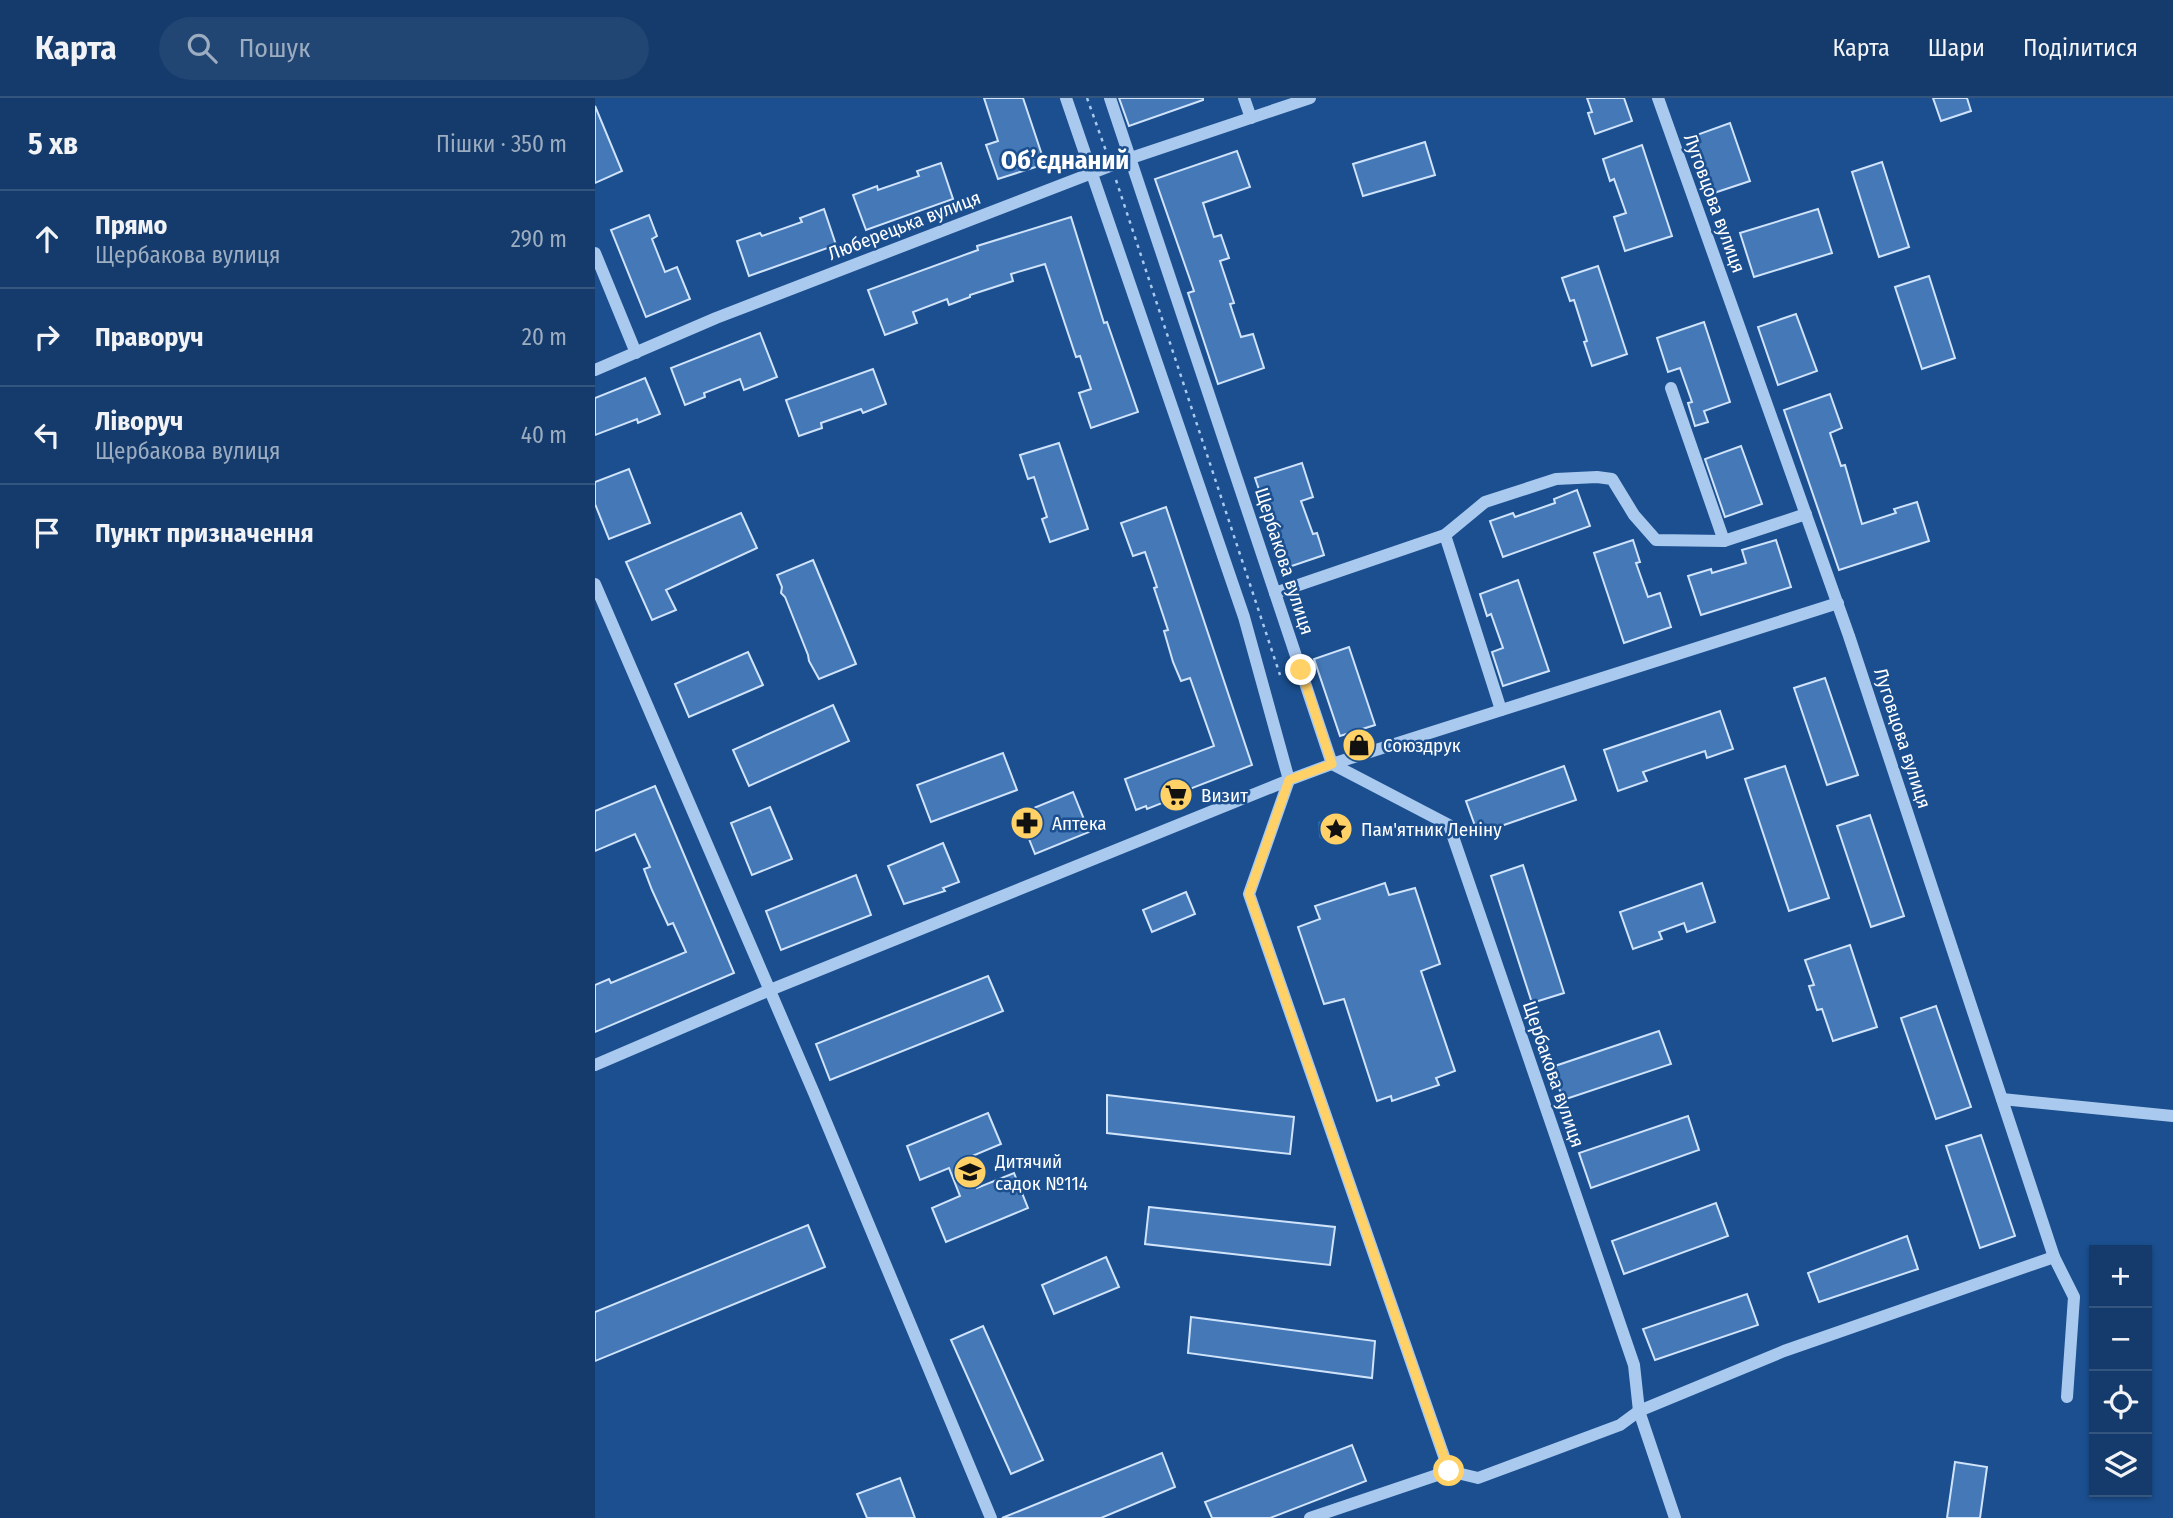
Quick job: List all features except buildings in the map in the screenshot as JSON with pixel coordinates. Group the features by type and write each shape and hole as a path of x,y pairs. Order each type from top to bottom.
{"street":[{"path":"1066,98 1244,617 1289,780 1249,894 1449,1471"},
{"name":"Щербакова вулиця","path":"1110,98 1332,764 1449,825 1634,1366 1639,1411 1675,1518"},
{"path":"1244,98 1251,118"},
{"name":"Люберецька вулиця","path":"595,370 716,318 1131,158 1310,98"},
{"name":"Луговцова вулиця","path":"1658,98 1838,603 2054,1257 2074,1297 2067,1397"},
{"path":"595,253 636,353"},
{"path":"1671,388 1724,541"},
{"path":"1275,593 1445,535 1485,502 1556,479 1612,479 1634,515 1655,540 1724,541 1806,514"},
{"path":"1445,535 1501,710"},
{"path":"595,584 991,1518"},
{"path":"595,1065 769,990 1332,764 1838,603"},
{"path":"2002,1099 2173,1116"},
{"path":"1310,1518 1449,1471 1478,1478 1620,1425 1639,1411 1784,1351 2054,1257"}],"path":[{"path":"1087,98 1112,166 1280,675"}],"shaded area":[{"path":"1334,817 1345,818 1350,823 1352,833 1348,841 1333,843 1319,837 1318,822"}],"place":[{"name":"Союздрук","path":"1359,745"},
{"name":"Визит","path":"1176,795"},
{"name":"Аптека","path":"1027,823"},
{"name":"Пам'ятник Леніну","path":"1336,829"},
{"name":"Дитячий садок №114","path":"970,1172"}],"district":[{"name":"Об’єднаний","path":"1065,160"}],"route":[{"path":"1301,670 1332,764 1289,780 1249,894 1449,1471"}]}
